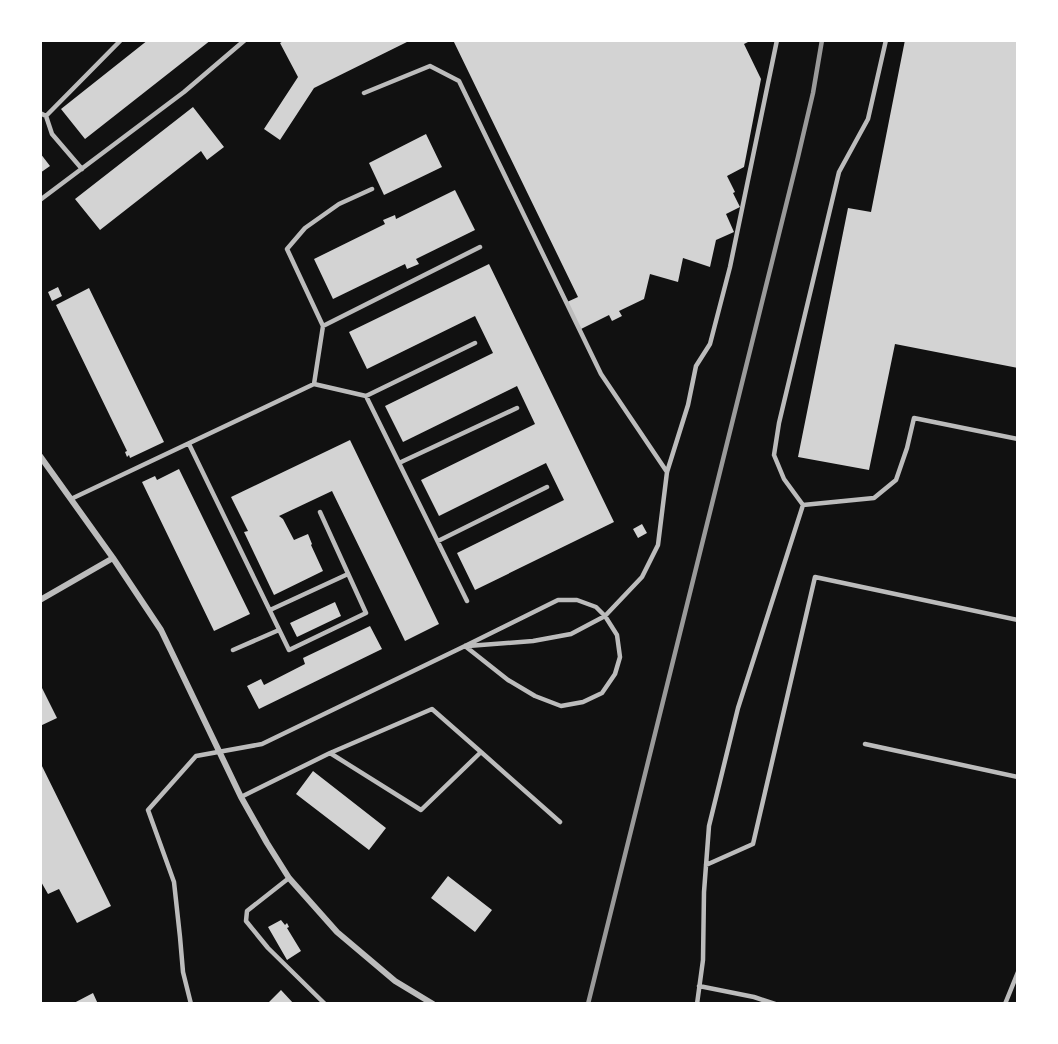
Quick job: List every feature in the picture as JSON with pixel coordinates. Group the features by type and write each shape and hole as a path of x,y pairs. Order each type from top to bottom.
{"street":[{"path":"40,456 161,630 241,797 290,878 337,932 395,981 433,1004"},
{"path":"40,600 113,558"}],"lane":[{"path":"82,169 52,134 43,115 121,40"},
{"path":"40,200 184,92 245,40"},
{"path":"465,646 572,634 605,616 642,577 658,546 667,472 688,405 696,366 710,344 730,267 777,40"},
{"path":"803,505 784,479 774,455 779,423 839,172 868,119 886,40"},
{"path":"364,93 430,66 459,81 601,374 667,472"},
{"path":"314,384 323,326 287,249 305,228 339,204 372,189"},
{"path":"323,326 480,247"},
{"path":"71,500 314,384 366,396 475,343"},
{"path":"366,396 467,601"},
{"path":"399,463 517,408"},
{"path":"803,505 874,498 896,480 908,448 914,418 1017,438"},
{"path":"189,444 289,650 366,613 320,512"},
{"path":"438,541 547,487"},
{"path":"697,1004 703,960 704,892 709,826 738,708 803,505"},
{"path":"270,610 348,574"},
{"path":"706,865 753,844 815,577 1017,620"},
{"path":"190,1004 183,972 174,882 148,810 196,756 262,744 558,600 577,600 596,607 605,616 617,636 620,657 615,674 602,693 583,702 561,705 535,696 508,680 465,646"},
{"path":"233,650 279,630"},
{"path":"241,797 330,753 432,709 560,822"},
{"path":"866,744 1017,777"},
{"path":"330,753 421,810 481,752"},
{"path":"290,878 247,911 246,921 268,948 325,1004"},
{"path":"1005,1004 1017,972"},
{"path":"699,986 775,1004"}],"building":[{"path":"148,40 211,40 85,139 61,109"},
{"path":"285,40 411,40 314,88 280,140 264,129 298,77 280,43"},
{"path":"453,40 752,40 744,44 761,79 744,167 727,176 740,207 726,214 734,232 716,240 710,267 683,258 678,282 650,274 644,299 619,311 622,316 612,321 609,315 581,329 567,302 578,297"},
{"path":"905,40 1018,40 1018,368 895,344 869,470 798,457 848,208 871,212"},
{"path":"193,107 224,147 207,160 201,151 100,230 75,199"},
{"path":"426,134 442,167 384,195 369,163"},
{"path":"40,153 50,166 40,173"},
{"path":"455,190 475,230 416,259 419,264 407,269 405,264 333,299 314,259 385,224 383,220 395,215 396,219"},
{"path":"489,264 614,522 475,590 457,553 564,500 546,463 439,516 421,480 535,424 517,386 403,442 385,406 493,353 475,316 367,369 349,332"},
{"path":"58,287 62,296 52,301 48,292"},
{"path":"89,288 164,442 130,458 129,455 127,457 125,452 127,451 56,305"},
{"path":"350,440 439,624 405,641 332,491 279,516 283,519 294,540 308,534 323,571 274,595 244,532 248,531 231,497"},
{"path":"179,469 250,614 214,631 142,482 155,476 157,480"},
{"path":"642,524 647,533 638,538 633,529"},
{"path":"335,602 341,616 297,637 290,623"},
{"path":"370,626 382,649 259,709 247,686 261,679 264,685 305,664 303,658"},
{"path":"40,684 57,718 40,726"},
{"path":"40,762 111,906 77,923 59,889 48,894 40,880"},
{"path":"313,771 386,828 369,850 296,794"},
{"path":"448,876 492,910 475,932 431,898"},
{"path":"281,920 285,925 287,923 289,927 287,928 301,951 287,960 268,927"},
{"path":"281,990 294,1004 267,1004"},
{"path":"93,993 98,1004 72,1004"}],"railway":[{"path":"588,1004 798,157 813,93 822,40"}]}
